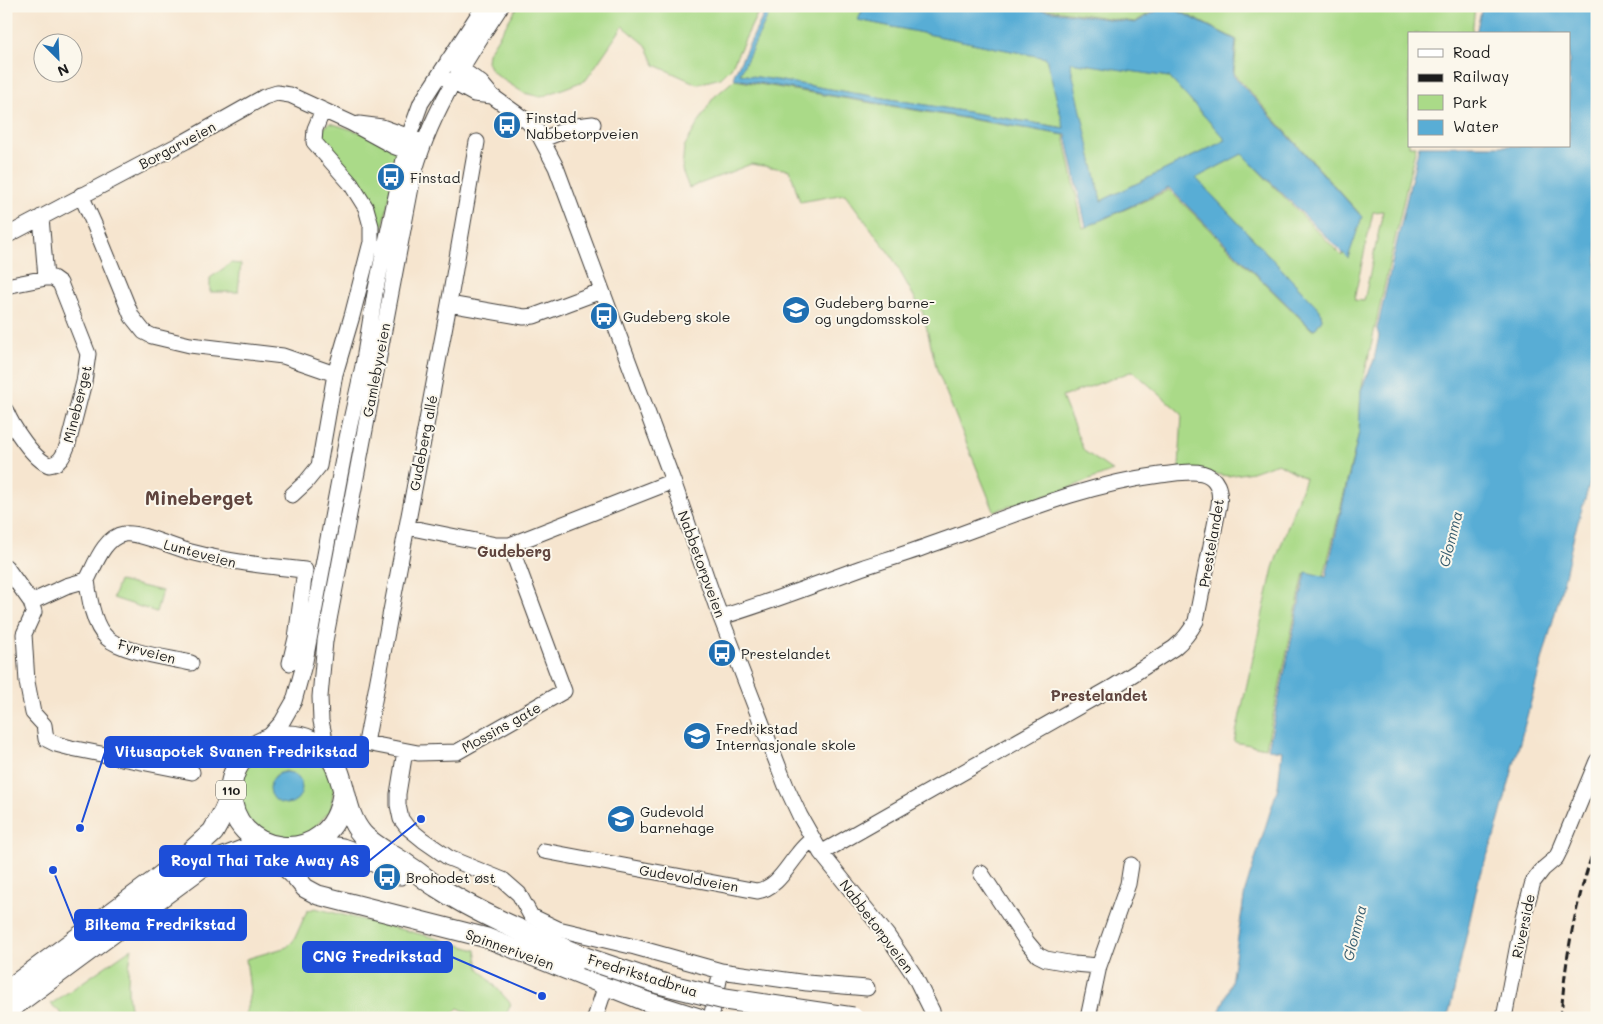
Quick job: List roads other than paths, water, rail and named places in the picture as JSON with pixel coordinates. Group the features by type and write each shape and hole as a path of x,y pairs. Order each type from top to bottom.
{"highway":[{"name":"110","path":"281,736 303,738 316,744 328,753 340,772 343,794 342,805 333,824 318,839 305,845 287,848 268,844 251,835 241,824 234,810 231,796 232,780 238,765 247,753 266,740 281,736"},
{"name":"110","path":"343,794 362,833 440,889"},
{"name":"110","path":"6,992 190,853 213,832 231,796"},
{"name":"110","path":"6,1011 201,867 268,844"},
{"name":"110","path":"305,845 342,849 370,859 413,880 440,889"},
{"name":"Fredrikstadbrua","path":"440,889 499,920 585,958 659,983 724,999 853,1018"}],"main road":[{"name":"Spinneriveien","path":"268,844 280,862 305,888 330,900 487,938 645,1001 699,1018"},
{"path":"295,876 305,845"}],"street":[{"name":"Gamlebyveien","path":"266,740 282,722 294,701 305,661 375,293 415,146 454,83 454,64 484,6"},
{"name":"Gamlebyveien","path":"328,753 321,720 320,697 325,641 412,182 421,103 439,75 454,64 501,6"},
{"name":"Nabbetorpveien","path":"454,64 481,83 492,96 527,122 543,139 556,167 673,481 721,617 786,786 821,853 894,945 914,975 932,1011 933,1018"},
{"name":"Nabbetorpveien","path":"439,75 474,94 492,96"},
{"name":"Borgarveien","path":"6,236 186,141 264,96 290,95 351,123 382,127 415,146"},
{"path":"292,495 306,482 318,466 335,374 368,251 371,226 366,208 351,184 314,142 313,135 323,110"},
{"path":"543,139 576,126 593,124"},
{"name":"Gudeberg allé","path":"366,743 449,304 477,142"},
{"path":"81,195 132,317 144,332 152,336 190,345 283,356 335,374"},
{"path":"6,286 46,278 41,217"},
{"name":"Mineberget","path":"6,411 18,435 40,459 49,465 55,464 60,460 68,444 84,382 88,354 60,283 54,278 46,278"},
{"path":"449,304 524,317 534,316 601,291"},
{"name":"Prestelandet","path":"721,617 1041,505 1101,486 1134,479 1186,472 1202,473 1210,477 1218,485 1220,494 1219,505 1196,621 1182,641 1113,687 821,853"},
{"path":"406,527 496,545 510,546 673,481"},
{"name":"Lunteveien","path":"87,580 102,551 114,537 125,533 190,552 242,564 305,570 296,638 290,663"},
{"name":"Mossins gate","path":"366,743 418,753 457,752 564,691 510,546"},
{"path":"6,567 31,602 34,612 24,634 28,682 33,712 44,725 46,739 71,748 192,772"},
{"path":"31,602 66,586 87,580"},
{"name":"Fyrveien","path":"87,580 90,602 100,630 108,639 127,648 191,663"},
{"path":"404,751 398,805 401,818 407,827 449,858 504,880 519,894 531,916 558,929 635,947 721,971 807,983 867,988"},
{"name":"Riverside","path":"1504,1018 1523,918 1533,882 1543,869 1556,858 1597,761"},
{"name":"Gudevoldveien","path":"544,851 757,891 775,883 799,852 812,839"},
{"path":"1088,1018 1099,966 1128,884 1131,865"},
{"path":"981,873 1038,956 1074,964 1099,966"},
{"path":"711,1018 721,971"},
{"path":"595,1018 606,985"}],"water":[{"path":"768,6 773,6 740,74 1064,128 1046,58 858,20 864,6 1017,6 1135,23 1168,6 1236,40 1233,75 1362,217 1348,258 1242,154 1196,178 1320,310 1322,319 1316,328 1312,329 1169,188 1086,227 1066,135 735,79 734,75","holes":["1070,62 1169,77 1226,140 1101,201"]},
{"name":"Glomma","path":"1482,6 1597,6 1597,460 1574,535 1564,580 1494,838 1480,874 1448,1018 1217,1018 1231,983 1245,891 1278,787 1282,751 1268,749 1306,572 1326,577 1359,432 1361,390 1374,360 1379,336 1377,329 1419,148 1570,148 1570,32 1476,32"},
{"path":"286,772 298,776 302,788 298,800 286,804 274,800 270,788 274,776"}],"railway":[{"path":"1561,1018 1565,973 1577,906 1597,841"}],"place":[{"name":"Finstad Nabbetorpveien","path":"507,125"},
{"name":"Finstad","path":"391,177"},
{"name":"Gudeberg barne- og ungdomsskole","path":"796,310"},
{"name":"Gudeberg skole","path":"604,316"},
{"name":"Prestelandet","path":"722,653"},
{"name":"Fredrikstad Internasjonale skole","path":"697,736"},
{"name":"Royal Thai Take Away AS","path":"421,819"},
{"name":"Gudevold barnehage","path":"621,819"},
{"name":"Vitusapotek Svanen Fredrikstad","path":"80,828"},
{"name":"Biltema Fredrikstad","path":"53,870"},
{"name":"Brohodet øst","path":"387,877"},
{"name":"CNG Fredrikstad","path":"542,996"}],"district":[{"name":"Mineberget","path":"199,497"},
{"name":"Gudeberg","path":"514,551"},
{"name":"Prestelandet","path":"1099,695"}]}
